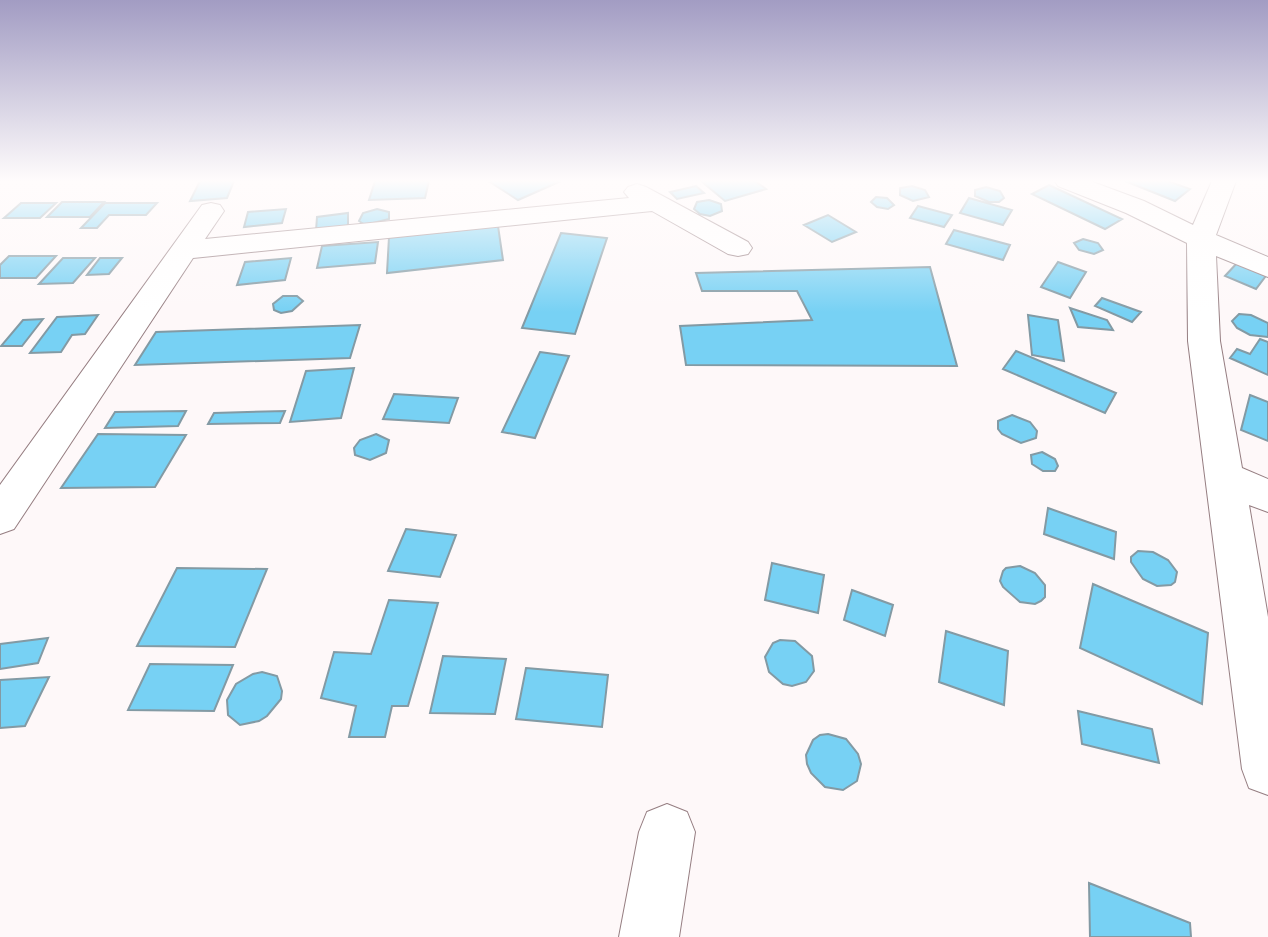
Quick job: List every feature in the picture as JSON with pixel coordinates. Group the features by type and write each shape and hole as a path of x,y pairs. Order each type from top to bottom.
{"street":[{"path":"0,517 201,225"},
{"path":"184,250 438,225"},
{"path":"696,225 738,248"},
{"path":"1172,225 1268,268"},
{"path":"1207,225 1201,239 1204,341 1268,769"},
{"path":"1224,477 1268,496"},
{"path":"649,937 667,832"}],"building":[{"path":"84,225 100,225 97,228 81,228"},
{"path":"316,225 348,225 348,227 316,231"},
{"path":"804,225 844,225 856,232 832,242"},
{"path":"1096,225 1112,225 1105,229"},
{"path":"498,226 503,260 387,273 389,237"},
{"path":"954,230 1010,245 1003,260 946,244"},
{"path":"561,233 607,238 575,334 522,328"},
{"path":"1083,239 1098,243 1103,250 1094,254 1079,250 1074,243"},
{"path":"378,242 375,263 317,268 322,246"},
{"path":"9,256 56,256 36,278 0,278 0,265"},
{"path":"63,258 95,258 73,283 39,284"},
{"path":"100,258 122,258 109,274 87,275"},
{"path":"291,258 285,280 237,285 245,262"},
{"path":"1058,262 1086,272 1070,298 1041,287"},
{"path":"1238,262 1268,273 1256,289 1225,276"},
{"path":"930,267 957,366 686,365 680,326 812,320 797,291 702,291 696,273"},
{"path":"283,296 297,296 303,301 292,311 281,313 274,310 273,304"},
{"path":"1102,298 1141,312 1132,322 1095,306"},
{"path":"1070,308 1107,320 1113,330 1078,327"},
{"path":"1239,314 1251,315 1268,323 1268,337 1250,335 1237,328 1232,321"},
{"path":"98,315 85,334 72,335 61,352 30,353 57,317"},
{"path":"1028,315 1058,320 1064,361 1032,355"},
{"path":"43,319 22,346 1,346 23,320"},
{"path":"360,325 350,358 135,365 156,332"},
{"path":"1260,339 1268,342 1268,375 1230,358 1237,349 1250,354"},
{"path":"1016,351 1116,393 1105,413 1003,369"},
{"path":"540,352 569,356 535,438 502,432"},
{"path":"354,368 341,418 290,422 306,371"},
{"path":"394,394 458,398 449,423 383,419"},
{"path":"1250,395 1268,402 1268,441 1241,430"},
{"path":"186,411 178,426 105,428 115,412"},
{"path":"285,411 280,423 208,424 214,413"},
{"path":"1012,415 1030,422 1037,431 1036,438 1021,443 1002,434 998,429 998,421"},
{"path":"98,434 186,435 155,487 61,488"},
{"path":"376,434 389,440 386,453 370,460 355,455 354,448 360,440"},
{"path":"1042,452 1055,459 1058,466 1055,471 1043,471 1032,464 1031,455"},
{"path":"1048,508 1116,532 1114,559 1044,534"},
{"path":"406,529 456,535 440,577 388,571"},
{"path":"1138,551 1153,552 1168,560 1177,572 1175,582 1157,586 1143,579 1131,562 1131,557"},
{"path":"772,563 824,575 818,613 765,600"},
{"path":"1020,566 1035,573 1045,585 1045,597 1035,604 1020,602 1000,581 1006,568"},
{"path":"177,568 267,569 235,647 137,646"},
{"path":"1093,584 1208,633 1202,704 1080,648"},
{"path":"852,590 893,605 885,636 844,620"},
{"path":"389,600 438,603 408,706 392,706 385,737 349,737 356,706 321,698 334,652 371,654"},
{"path":"946,631 1008,651 1004,705 939,682"},
{"path":"48,638 38,663 0,669 0,644"},
{"path":"780,640 795,641 812,656 814,671 806,682 792,686 783,684 769,672 765,657 773,643"},
{"path":"443,656 506,659 495,714 430,713"},
{"path":"150,664 233,665 214,711 128,710"},
{"path":"526,668 608,675 602,727 516,719"},
{"path":"262,672 277,676 282,691 281,699 267,716 259,721 240,725 228,715 227,700 236,684"},
{"path":"49,677 25,726 0,728 0,680"},
{"path":"1078,711 1152,729 1159,763 1082,744"},
{"path":"828,734 846,739 858,754 861,764 857,781 843,790 825,787 811,773 807,764 806,755 813,740"},
{"path":"1089,883 1190,923 1191,937 1090,937"}]}
